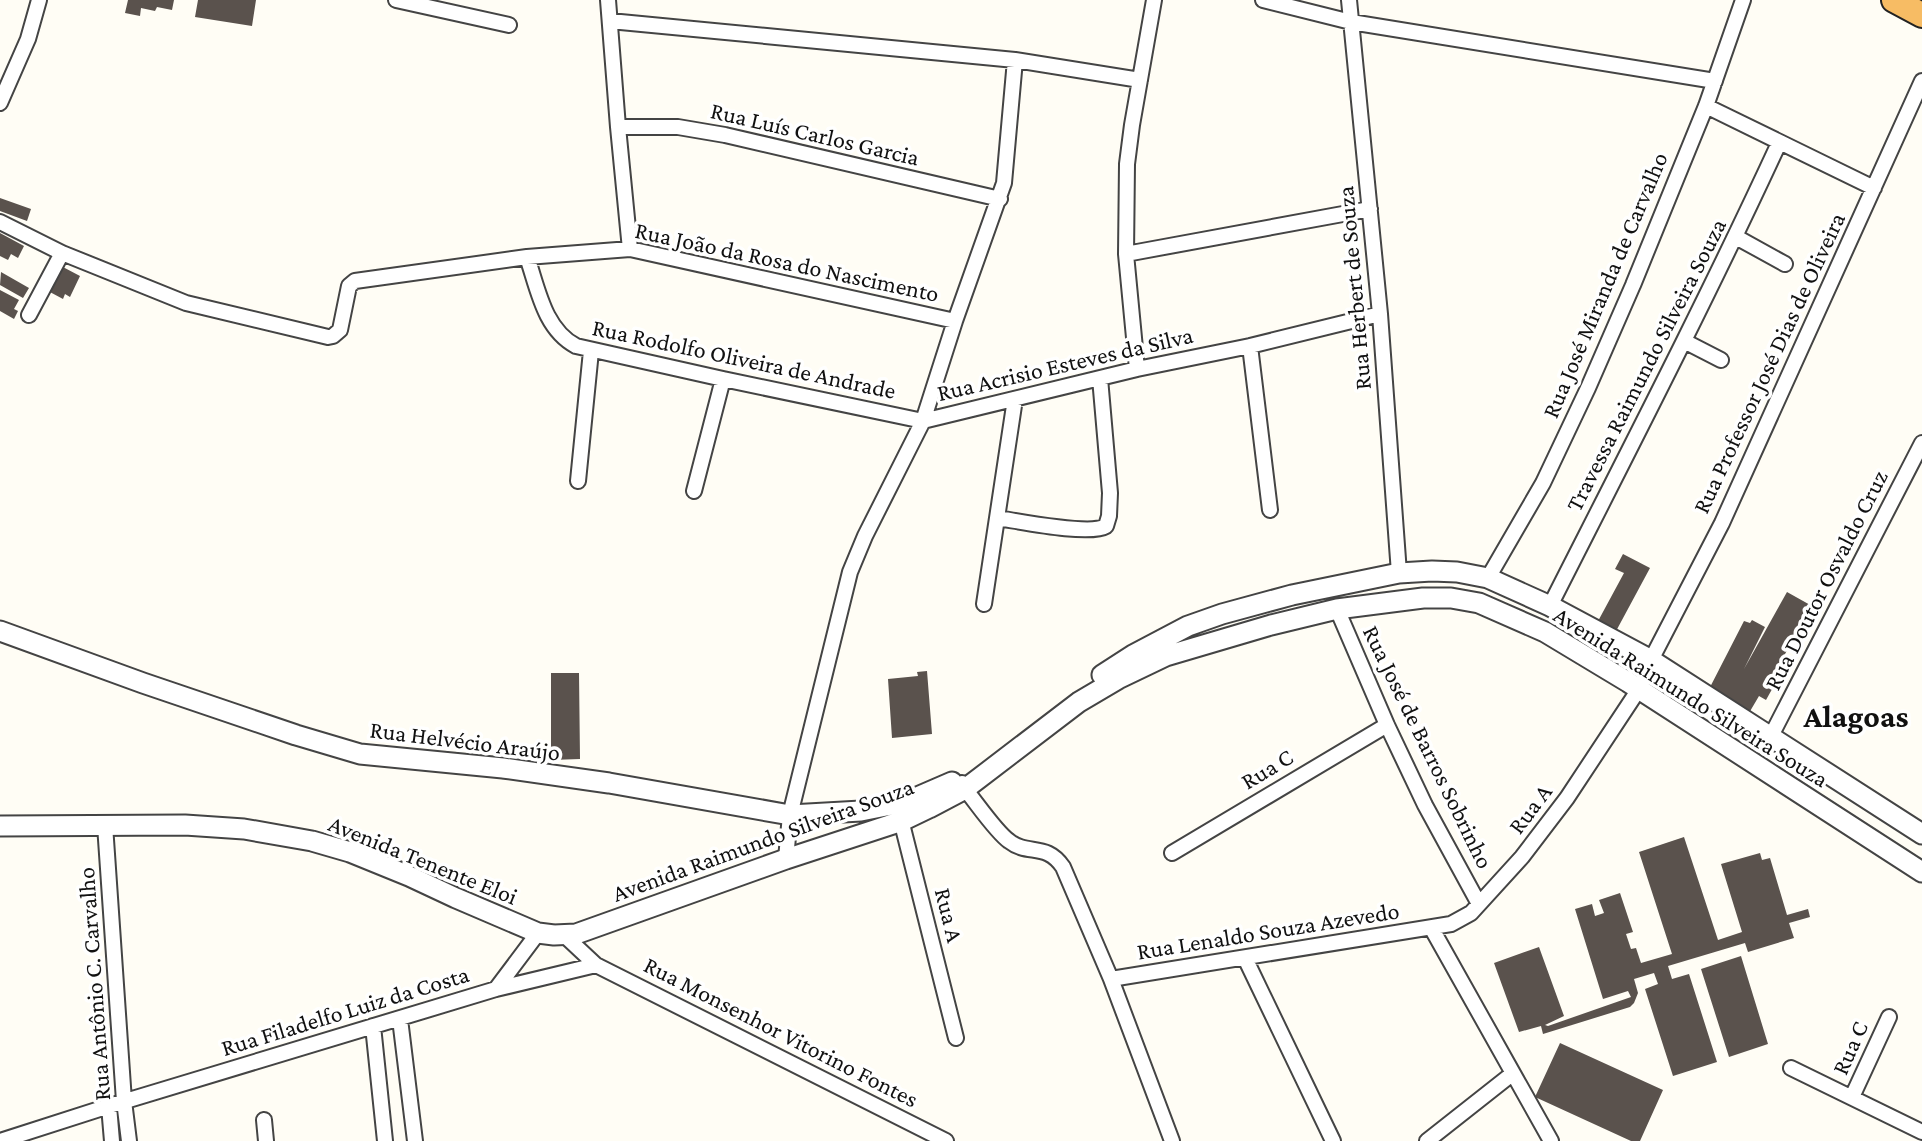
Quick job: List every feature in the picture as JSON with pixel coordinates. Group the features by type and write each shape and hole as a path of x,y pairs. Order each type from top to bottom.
{"highway":[{"path":"1894,0 1922,15"}],"street":[{"path":"0,103 28,39 39,0"},
{"path":"396,0 509,25"},
{"path":"608,0 630,249"},
{"path":"1137,369 1126,254 1127,164 1154,0"},
{"path":"1263,0 1351,22 1715,81"},
{"name":"Rua Herbert de Souza","path":"1349,0 1380,314 1399,573"},
{"name":"Rua José Miranda de Carvalho","path":"1488,578 1543,483 1588,388 1706,106 1744,0"},
{"path":"610,20 1015,60 1140,80"},
{"path":"923,421 955,321 1000,199 1004,183 1015,60"},
{"name":"Rua Professor José Dias de Oliveira","path":"1639,689 1651,660 1722,523 1922,81"},
{"path":"1706,106 1874,188"},
{"name":"Rua Luís Carlos Garcia","path":"618,127 678,127 725,135 1000,199"},
{"name":"Travessa Raimundo Silveira Souza","path":"1550,606 1736,237 1779,143"},
{"path":"1126,254 1370,209"},
{"path":"0,222 62,253 29,315"},
{"path":"1736,237 1785,264"},
{"name":"Rua João da Rosa do Nascimento","path":"62,253 186,303 328,337 340,330 349,286 353,282 527,257 630,249 955,321"},
{"name":"Rua Rodolfo Oliveira de Andrade","path":"527,257 552,324 565,340 576,346 923,421"},
{"name":"Rua Acrisio Esteves da Silva","path":"786,859 790,814 850,572 923,421 1380,314"},
{"path":"1684,341 1721,360"},
{"path":"1250,345 1270,510"},
{"path":"578,481 591,351"},
{"path":"997,518 1078,529 1100,529 1106,526 1110,493 1100,378"},
{"path":"694,491 723,379"},
{"path":"984,604 1015,399"},
{"name":"Rua Doutor Osvaldo Cruz","path":"1770,738 1922,443"},
{"name":"Avenida Raimundo Silveira Souza","path":"938,789 962,783 1091,682 1133,655 1188,626 1292,595 1399,573 1432,570 1488,578 1550,606 1651,660 1922,834"},
{"name":"Avenida Raimundo Silveira Souza","path":"570,934 829,844 962,783 1079,702 1142,666 1199,645 1337,609 1423,598 1451,598 1479,603 1545,632 1639,689 1922,872"},
{"name":"Rua José de Barros Sobrinho","path":"1337,609 1425,805 1479,904"},
{"name":"Rua Helvécio Araújo","path":"0,631 143,683 360,754 516,770 790,814 899,812 938,789"},
{"name":"Rua A","path":"1432,929 1462,919 1522,856 1567,798 1639,689"},
{"name":"Rua C","path":"1172,853 1387,725"},
{"path":"962,783 1010,843 1046,852 1058,859 1063,867 1111,979 1172,1141"},
{"name":"Rua A","path":"899,812 956,1038"},
{"path":"822,814 829,844"},
{"name":"Rua Antônio C. Carvalho","path":"106,825 129,1141"},
{"name":"Avenida Tenente Eloi","path":"0,826 185,825 233,828 312,841 350,852 409,876 538,933 570,934"},
{"path":"1432,929 1551,1141"},
{"name":"Rua Lenaldo Souza Azevedo","path":"1111,979 1432,929"},
{"path":"496,989 538,933"},
{"name":"Rua Monsenhor Vitorino Fontes","path":"570,934 596,965 946,1141"},
{"path":"1245,958 1333,1141"},
{"name":"Rua Filadelfo Luiz da Costa","path":"0,1141 496,989 596,965"},
{"name":"Rua C","path":"1852,1097 1888,1017"},
{"path":"400,1018 415,1141"},
{"path":"373,1026 385,1141"},
{"name":"Rua C","path":"1791,1068 1922,1132"},
{"path":"1427,1141 1513,1074"},
{"name":"Rua Antônio C. Carvalho","path":"108,1106 113,1141"},
{"path":"264,1120 266,1141"}],"building":[{"path":"128,0 174,0 172,10 141,8 140,16 125,13"},
{"path":"198,0 256,0 252,26 195,17"},
{"path":"0,198 31,209 27,221 0,211"},
{"path":"0,233 24,246 18,258 11,254 8,260 0,256"},
{"path":"61,266 80,276 70,297 65,294 63,299 48,291"},
{"path":"1,272 29,288 23,298 0,285"},
{"path":"0,290 19,300 14,309 18,311 14,319 0,311"},
{"path":"1623,554 1650,568 1615,633 1597,623 1624,573 1615,569"},
{"path":"1787,592 1812,606 1771,679 1776,682 1766,700 1759,696 1749,713 1706,695 1744,621 1750,623 1752,620 1765,627 1744,669"},
{"path":"927,671 932,734 892,738 888,679 918,676 917,672"},
{"path":"551,673 579,673 580,759 551,760"},
{"path":"1684,837 1718,940 1742,932 1721,864 1760,853 1762,860 1770,858 1787,915 1808,909 1810,917 1789,923 1794,938 1748,952 1745,943 1668,966 1672,979 1689,974 1717,1062 1673,1076 1645,989 1658,984 1654,973 1634,979 1638,993 1630,1007 1543,1034 1541,1026 1519,1032 1494,963 1539,947 1564,1016 1545,1025 1631,997 1628,991 1603,999 1575,909 1592,904 1595,916 1604,913 1599,900 1620,893 1633,932 1626,934 1631,949 1636,948 1641,963 1672,954 1639,852"},
{"path":"1741,956 1768,1044 1729,1057 1701,969"},
{"path":"1560,1043 1663,1090 1640,1141 1631,1141 1535,1097"}],"district":[{"name":"Alagoas","path":"1856,716"}]}
